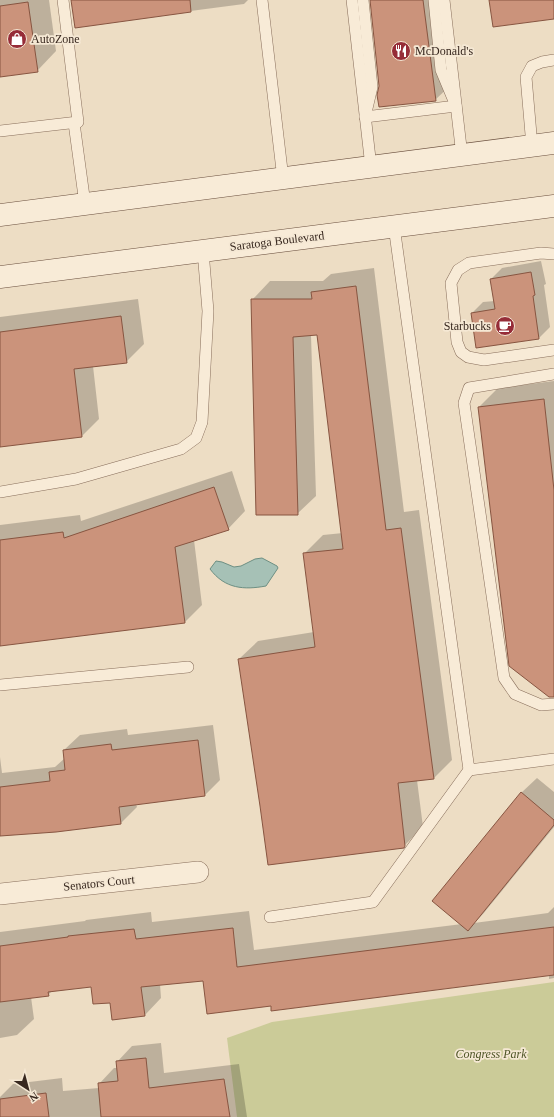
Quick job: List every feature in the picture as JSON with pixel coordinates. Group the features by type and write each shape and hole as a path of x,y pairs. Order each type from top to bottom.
{"main road":[{"path":"0,215 554,143"},
{"name":"Saratoga Boulevard","path":"0,277 554,206"}],"street":[{"name":"Senators Court","path":"0,894 198,872"}],"lane":[{"path":"0,131 78,122 63,0"},
{"path":"262,0 283,178"},
{"path":"352,0 371,167"},
{"path":"363,0 372,87 365,117"},
{"path":"434,0 442,70 456,106"},
{"path":"444,0 462,156"},
{"path":"532,146 526,77 532,66 542,62 554,60"},
{"path":"365,117 456,106"},
{"path":"74,122 85,204"},
{"path":"270,917 373,902 468,770 394,226"},
{"path":"0,492 76,479 181,449 196,438 202,422 208,311 203,251"},
{"path":"554,254 541,253 469,263 458,270 451,283 457,342 461,352 468,357 484,360 554,350"},
{"path":"554,374 469,388 464,403 504,678 515,694 541,706 554,704"},
{"path":"0,685 188,667"},
{"path":"468,770 554,759"}],"green space":[{"name":"Congress Park","path":"554,982 554,1117 237,1117 227,1038 272,1022"}],"shaded area":[{"path":"262,558 278,568 266,586 243,588 235,586 222,581 210,569 216,561 234,567"}],"building":[{"path":"71,0 190,0 191,12 75,28"},
{"name":"McDonald's","path":"370,0 423,0 436,101 379,107 377,95 379,86"},
{"path":"489,0 554,0 554,19 493,27"},
{"name":"AutoZone","path":"28,2 38,72 0,77 0,6"},
{"name":"Starbucks","path":"531,272 535,295 533,296 539,339 476,348 471,313 495,309 490,279"},
{"path":"356,286 386,530 401,528 434,779 398,783 404,848 268,865 238,659 315,647 303,553 343,549 317,335 293,337 298,515 256,515 251,299 312,299 311,292"},
{"path":"121,316 127,363 74,369 82,437 0,447 0,332"},
{"path":"544,399 554,490 554,697 549,697 509,666 478,407"},
{"path":"214,487 229,530 175,547 185,623 0,646 0,540 63,532 64,538"},
{"path":"198,740 205,796 119,807 121,824 56,832 0,836 0,787 50,781 49,772 65,770 63,750 111,744 112,750"},
{"path":"521,792 554,820 554,825 468,931 432,901"},
{"path":"554,927 554,975 271,1011 271,1006 207,1014 203,981 141,987 145,1016 112,1020 110,1003 93,1004 91,987 48,992 49,996 0,1002 0,946 68,936 134,929 136,939 233,928 237,967"},
{"path":"146,1058 149,1088 224,1079 230,1117 101,1117 98,1083 118,1081 116,1061"},
{"path":"46,1093 49,1117 0,1117 0,1099"}],"place":[{"name":"AutoZone","path":"17,39"},
{"name":"McDonald's","path":"401,51"},
{"name":"Starbucks","path":"505,326"}]}
